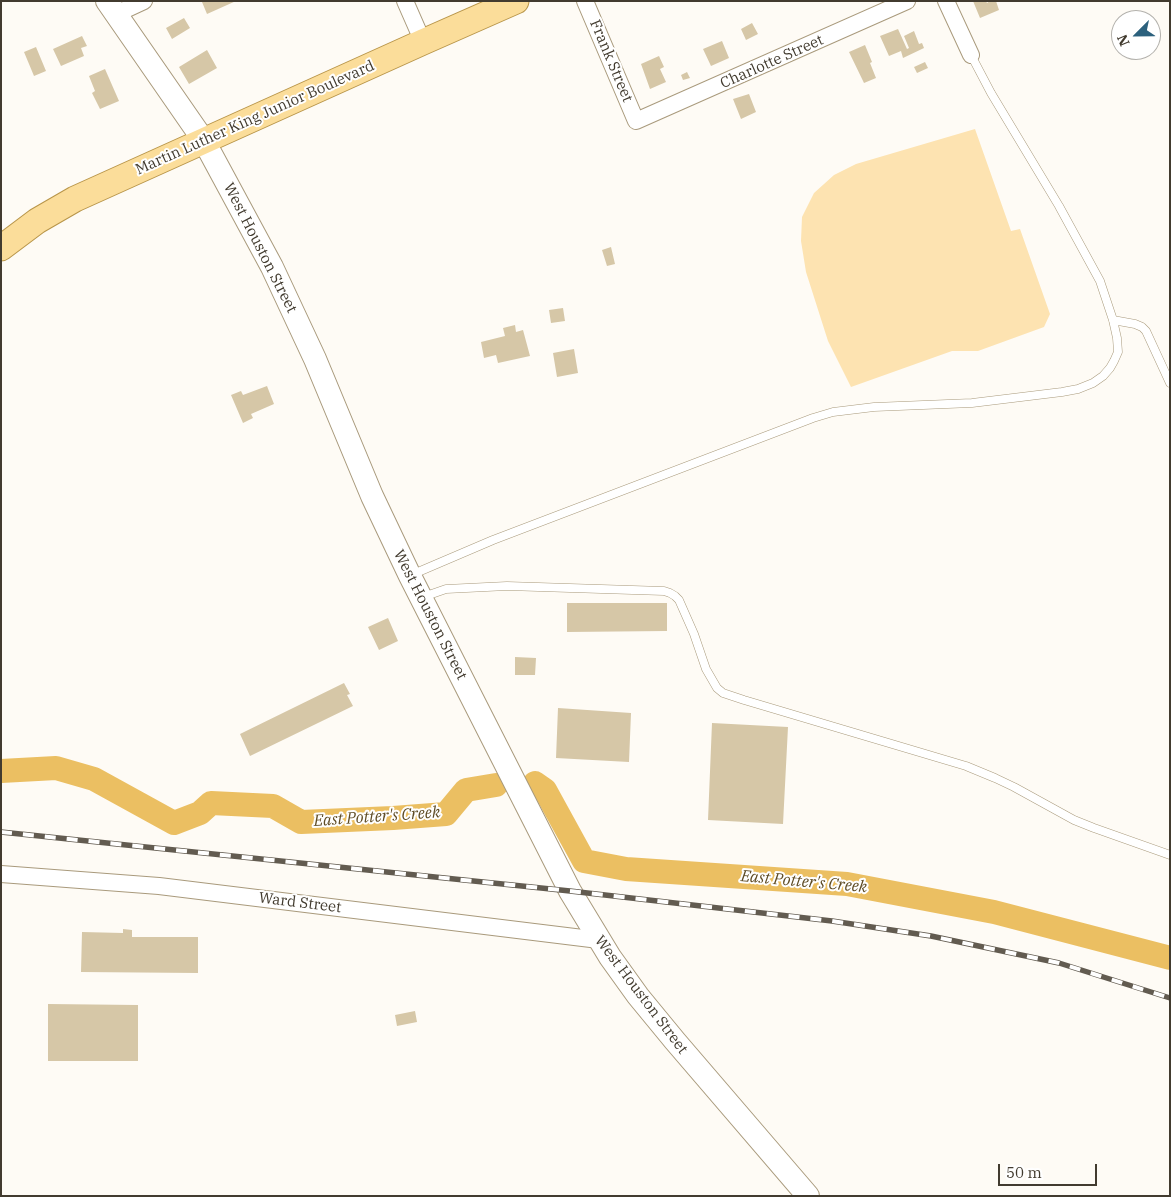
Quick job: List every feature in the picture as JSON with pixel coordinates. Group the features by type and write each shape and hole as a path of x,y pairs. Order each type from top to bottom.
{"main road":[{"name":"Martin Luther King Junior Boulevard","path":"1,248 37,221 75,199 516,1"}],"street":[{"path":"111,8 144,1"},
{"path":"405,1 423,42"},
{"name":"Frank Street","path":"585,1 636,121"},
{"name":"Charlotte Street","path":"636,121 907,1"},
{"path":"946,1 971,55"},
{"name":"West Houston Street","path":"111,8 204,141 283,288 372,496 410,576 570,891 599,940 638,996 808,1196"},
{"name":"Ward Street","path":"1,874 159,886 599,940"}],"lane":[{"path":"410,576 493,540 833,412 874,407 972,403 1062,392 1078,389 1093,383 1103,376 1110,368 1118,352 1113,320 1100,282 1077,238 991,93 971,55"},
{"path":"1113,320 1135,324 1146,331 1170,383"},
{"path":"421,598 446,589 508,586 664,591 679,600 694,634 706,669 717,688 723,693 966,766 1008,784 1074,820 1170,855"}],"shaded area":[{"path":"975,129 1011,231 1020,229 1050,314 1044,327 978,351 952,351 851,387 828,341 806,272 801,241 802,217 814,193 834,175 856,164"}],"building":[{"path":"236,1 207,14 202,2"},
{"path":"973,1 986,1 987,3 996,1 999,10 980,18"},
{"path":"184,18 190,28 172,39 166,28"},
{"path":"752,23 758,34 746,40 741,29"},
{"path":"898,29 907,49 909,48 904,36 914,31 919,44 922,43 924,48 903,58 901,51 889,56 880,36"},
{"path":"82,36 87,46 81,48 84,56 61,66 53,49"},
{"path":"722,41 729,58 711,66 703,49"},
{"path":"865,45 876,78 864,83 849,52"},
{"path":"36,47 46,71 34,76 24,52"},
{"path":"207,50 217,68 189,84 179,67"},
{"path":"659,56 664,67 660,69 666,82 650,89 641,64"},
{"path":"925,62 928,68 917,73 914,67"},
{"path":"105,69 119,101 100,109 92,93 95,91 89,76"},
{"path":"687,72 690,78 683,80 681,75"},
{"path":"749,94 756,112 741,119 733,99"},
{"path":"611,247 615,264 607,266 602,250"},
{"path":"563,308 565,321 551,323 549,310"},
{"path":"515,325 516,332 523,330 530,356 498,363 496,355 484,358 481,342 505,336 503,328"},
{"path":"574,349 578,373 557,377 553,353"},
{"path":"267,386 274,404 251,414 253,418 243,423 231,395 241,391 243,395"},
{"path":"567,603 667,603 667,631 567,632"},
{"path":"388,618 398,641 379,650 368,627"},
{"path":"515,657 536,658 535,675 515,675"},
{"path":"344,683 350,694 347,695 353,706 250,756 240,734"},
{"path":"558,708 631,713 629,762 556,758"},
{"path":"712,723 788,727 783,824 708,820"},
{"path":"123,929 132,930 132,937 198,937 198,973 81,972 82,932 123,933"},
{"path":"48,1004 138,1005 138,1061 48,1061"},
{"path":"415,1011 417,1022 397,1026 395,1015"}],"waterway":[{"name":"East Potter's Creek","path":"1,771 56,768 94,779 174,823 200,813 211,803 273,806 301,822 446,814 466,790 496,785"},
{"name":"East Potter's Creek","path":"535,783 545,790 584,861 626,869 847,884 994,912 1170,958"}],"railway":[{"path":"1,832 570,891 832,921 931,936 1059,963 1170,998"}]}
